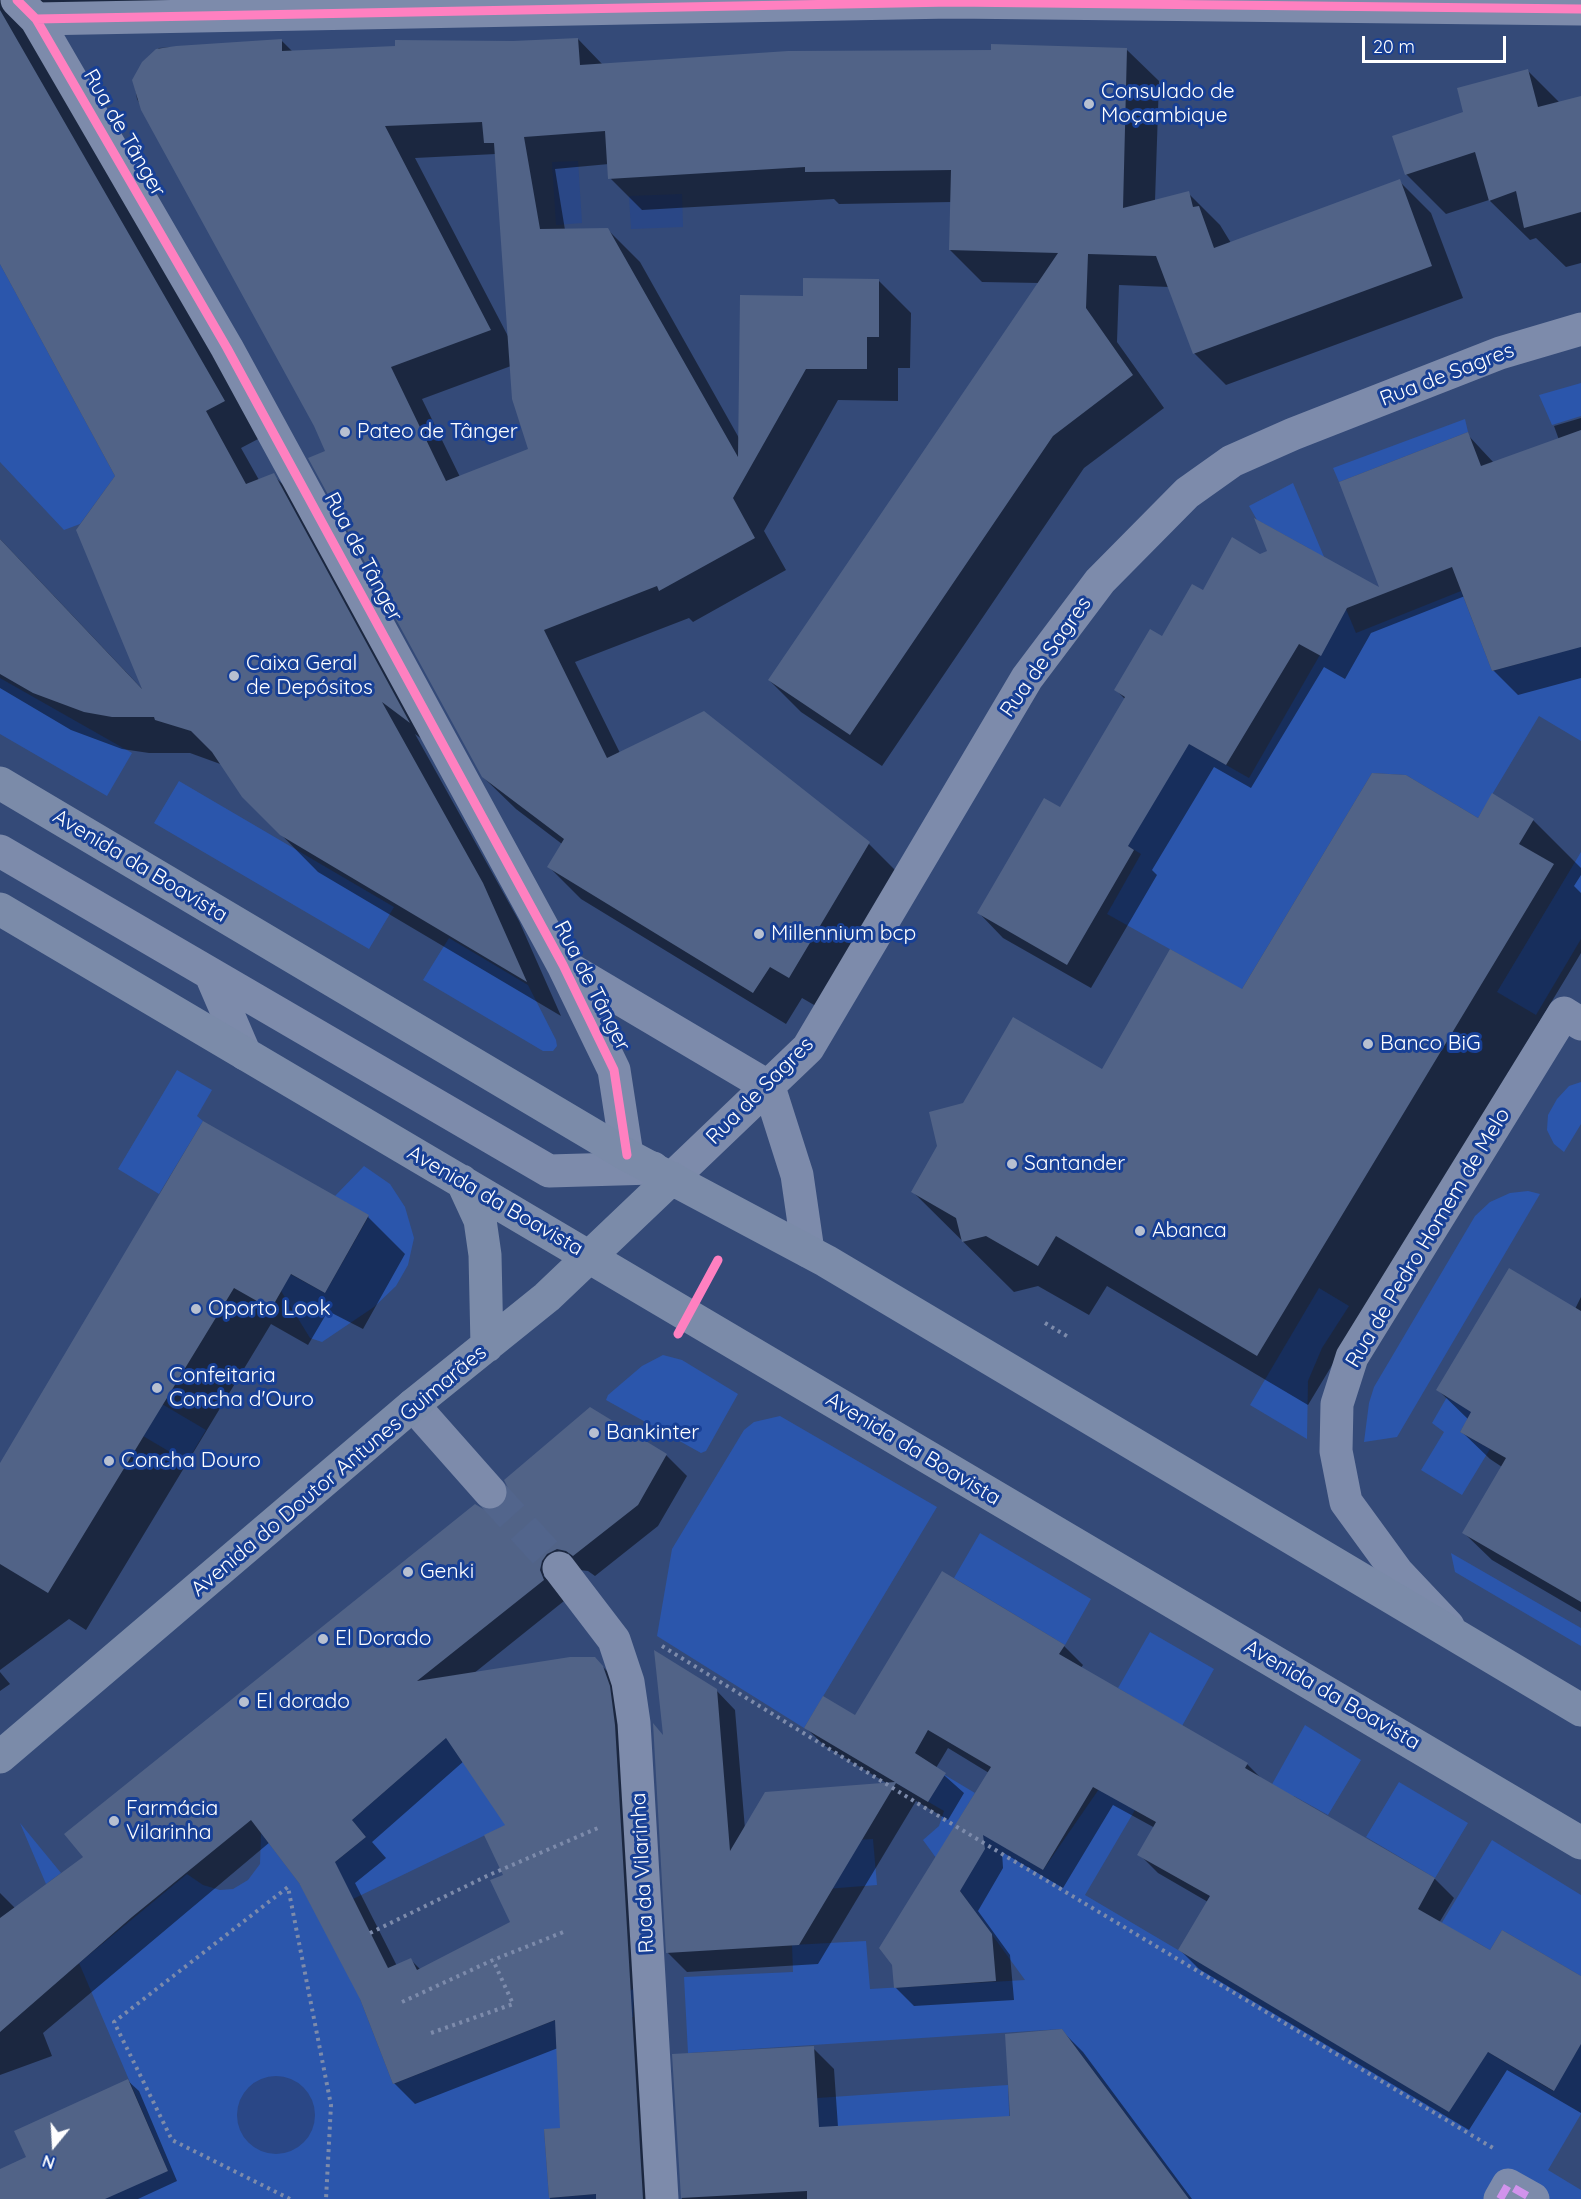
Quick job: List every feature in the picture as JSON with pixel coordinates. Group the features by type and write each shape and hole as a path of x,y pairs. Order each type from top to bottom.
{"main road":[{"name":"Avenida da Boavista","path":"0,783 651,1167 808,1251 1581,1710"},
{"name":"Avenida da Boavista","path":"0,909 1581,1843"},
{"name":"Avenida do Doutor Antunes Guimarães","path":"0,1757 413,1405 487,1347 591,1257 651,1167"},
{"path":"462,1181 480,1220 485,1255 487,1347"}],"street":[{"path":"27,10 952,1 1581,9"},
{"name":"Rua de Tânger","path":"27,10 258,401 563,965 614,1070 651,1167"},
{"name":"Rua de Sagres","path":"651,1167 726,1124 769,1087 808,1048 1027,678 1100,581 1187,493 1232,461 1293,434 1500,353 1581,328"},
{"name":"Avenida da Boavista","path":"0,851 549,1171 651,1167"},
{"name":"Rua de Tânger","path":"563,965 769,1087"},
{"path":"210,975 245,1054"},
{"name":"Rua de Pedro Homem de Melo","path":"1457,1636 1398,1572 1346,1502 1336,1451 1337,1404 1353,1357 1564,1013 1581,1024"},
{"path":"769,1087 796,1175 808,1251"},
{"path":"413,1405 490,1492"},
{"name":"Rua da Vilarinha","path":"559,1568 614,1640 628,1682 634,1723 663,2199"}],"path":[{"path":"1045,1323 1070,1338"},
{"path":"656,1642 922,1806 1521,2164 1514,2194"},
{"path":"370,1933 489,1875 600,1827"},
{"path":"290,2199 172,2140 114,2022 288,1887 331,2105 326,2199"},
{"path":"402,2002 493,1960 566,1931"},
{"path":"431,2033 513,2004 493,1960"}],"shaded area":[{"path":"578,161 582,223 556,225 552,162"},
{"path":"682,194 683,227 631,229 629,196"},
{"path":"0,264 115,476 80,524 64,530 0,462"},
{"path":"1581,383 1581,416 1552,425 1539,395"},
{"path":"1465,419 1468,432 1339,482 1333,468"},
{"path":"1293,483 1356,633 1461,591 1492,671 1540,658 1581,622 1581,741 1539,716 1478,818 1406,775 1372,773 1207,1047 1169,1057 1218,976 1107,914 1141,854 1128,846 1152,712 1191,745 1249,778 1340,620 1310,549 1257,520 1249,506"},
{"path":"0,678 132,753 107,796 0,734"},
{"path":"179,781 394,907 369,949 154,823"},
{"path":"1581,852 1581,939 1536,1015 1497,992"},
{"path":"449,938 528,985 556,1040 557,1046 553,1051 543,1051 423,980"},
{"path":"177,1070 212,1090 197,1116 203,1121 159,1194 118,1169"},
{"path":"1581,1082 1581,1124 1564,1152 1554,1144 1547,1130 1548,1115 1557,1099 1569,1086"},
{"path":"364,1166 390,1184 405,1207 414,1238 408,1265 396,1286 374,1307 322,1342 310,1338 281,1291 290,1274 325,1293 369,1216 335,1196"},
{"path":"1528,1191 1540,1194 1397,1437 1364,1442 1369,1403 1374,1387 1475,1216 1490,1202 1510,1193"},
{"path":"1319,1288 1349,1306 1322,1348 1308,1381 1307,1439 1250,1405"},
{"path":"663,1355 682,1360 738,1394 706,1451 701,1453 606,1400 608,1395 642,1366"},
{"path":"1447,1397 1472,1411 1460,1432 1490,1449 1462,1495 1421,1470 1444,1432 1432,1423"},
{"path":"162,1404 206,1430 187,1462 143,1436"},
{"path":"780,1416 937,1507 804,1728 657,1636 672,1549 744,1430 754,1422"},
{"path":"980,1533 1091,1599 1065,1645 954,1578"},
{"path":"1451,1553 1581,1628 1581,1646 1455,1572"},
{"path":"1150,1632 1214,1669 1182,1726 1118,1688"},
{"path":"504,1687 535,1811 353,1899 360,1999 393,2084 555,2020 588,2126 544,2130 549,2198 596,2194 596,2199 77,2199 168,2171 79,1963 187,1874 203,1885 220,1890 233,1889 248,1880 260,1864 261,1833 303,1888 366,1837 352,1820"},
{"path":"1305,1725 1361,1760 1328,1815 1294,1796 1228,1913 1207,1901"},
{"path":"913,1756 975,1793 959,1819 1043,1870 1099,1789 1135,1810 1085,1895 1305,2025 1383,2020 1492,1840 1581,1895 1581,1976 1502,1930 1490,1950 1473,1940 1486,2051 1553,2091 1581,2044 1581,2114 1548,2170 1581,2190 1581,2199 1189,2199 1062,2029 688,2053 684,1977 793,1972 792,1945 866,1941 870,1989 1025,1980 923,1840 939,1826 944,1811 896,1783"},
{"path":"1399,1782 1468,1823 1435,1878 1366,1837"},
{"path":"20,1823 61,1873 46,1884"},
{"path":"873,1839 877,1885 826,1889 823,1842"},
{"path":"634,1989 633,2017 555,2020"},
{"path":"276,2076 291,2079 304,2087 312,2100 315,2115 312,2130 304,2143 291,2151 276,2154 261,2151 248,2143 240,2130 237,2115 240,2100 248,2087 261,2079"},
{"path":"1008,2085 1010,2137 961,2119 790,2131 817,2098"}],"building":[{"path":"0,10 225,401 206,411 246,484 274,473 410,723 382,702 483,883 527,982 280,835 242,797 212,752 191,731 155,720 154,717 112,717 84,712 33,693 0,674 0,539 142,689 76,530 115,476 0,264"},
{"path":"578,38 580,65 788,51 991,50 991,44 1127,48 1123,208 1189,191 1193,207 1199,206 1214,248 1400,179 1432,266 1193,354 1156,256 1088,254 1086,308 1133,375 1053,436 850,735 768,680 1058,253 949,250 951,170 805,172 805,167 608,179 605,131 524,137 540,229 608,228 738,457 740,295 803,296 803,278 879,279 879,337 867,337 867,369 806,369 733,498 755,538 659,591 657,586 544,630 607,758 704,711 870,842 789,978 770,967 753,993 547,867 564,839 482,777 308,458 325,451 314,426 141,110 132,80 142,62 156,49 176,46 282,39 282,51 395,46 395,40 513,41","holes":["482,122 484,143 494,143 512,399 528,449 446,481 391,367 491,330 385,126"]},
{"path":"1528,69 1538,107 1581,96 1581,212 1524,228 1516,191 1489,201 1475,152 1405,175 1392,136 1463,112 1457,88"},
{"path":"1581,430 1581,647 1492,671 1452,567 1347,608 1321,656 1299,644 1226,765 1189,744 1128,846 1134,850 1067,965 977,913 1044,798 1060,807 1125,697 1114,690 1150,629 1162,636 1192,584 1203,590 1232,537 1260,554 1267,551 1254,518 1379,587 1339,482 1468,432 1481,466"},
{"path":"1372,773 1406,775 1478,818 1492,793 1534,819 1519,844 1554,864 1257,1356 1056,1236 1038,1266 986,1236 962,1242 956,1218 911,1192 937,1146 929,1112 963,1103 1013,1017 1102,1069 1170,949 1242,989"},
{"path":"203,1121 369,1215 325,1293 291,1274 271,1309 234,1288 48,1593 0,1564 0,1463"},
{"path":"1509,1268 1581,1311 1581,1602 1462,1533 1506,1458 1460,1432 1471,1412 1436,1390"},
{"path":"590,1407 667,1454 638,1505 573,1556 557,1549 547,1554 540,1570 544,1580 417,1681 570,1657 595,1657 603,1666 610,1686 615,1725 643,2199 596,2199 596,2194 549,2198 544,2129 560,2128 555,2020 393,2084 360,1999 299,1883 251,1820 132,1917 0,2032 0,1918 83,1857 64,1834 475,1504 485,1510 494,1510 502,1506 508,1497 508,1488 504,1480","holes":["446,1738 505,1825 484,1835 503,1875 490,1880 510,1922 417,1970 411,1958 388,1968 335,1862 366,1837 352,1820"]},
{"path":"942,1571 1065,1645 1059,1654 1248,1763 1245,1768 1435,1878 1418,1909 1490,1950 1502,1930 1581,1976 1581,2044 1554,2091 1488,2052 1449,2112 1178,1950 1210,1896 1137,1855 1156,1822 1093,1787 1043,1870 983,1835 985,1849 960,1891 992,1934 996,1981 894,1988 892,1965 879,1948 991,1767 928,1730 915,1753 946,1773 928,1802 896,1783 799,1945 666,1953 653,1723 663,1735 654,1650 717,1689 730,1851 765,1792 895,1782 804,1728 823,1696 855,1715"},
{"path":"1062,2029 1189,2199 807,2199 807,2191 681,2198 672,2054 814,2046 819,2127 1010,2116 1005,2034"},
{"path":"128,2079 168,2171 105,2199 0,2199 0,2169 26,2157 14,2131"}],"tunnel":[{"path":"490,1492 559,1568"}],"marked path":[{"path":"1500,2199 1508,2185 1533,2199"}],"cycle path":[{"path":"17,0 36,19 227,348 563,965 614,1070 627,1155"},
{"path":"36,19 952,2 1581,9"},
{"path":"678,1334 718,1260"}],"place":[{"name":"Consulado de Moçambique","path":"1089,104"},
{"name":"Pateo de Tânger","path":"345,432"},
{"name":"Caixa Geral de Depósitos","path":"234,676"},
{"name":"Millennium bcp","path":"759,934"},
{"name":"Banco BiG","path":"1368,1044"},
{"name":"Santander","path":"1012,1164"},
{"name":"Abanca","path":"1140,1231"},
{"name":"Oporto Look","path":"196,1309"},
{"name":"Confeitaria Concha d'Ouro","path":"157,1388"},
{"name":"Bankinter","path":"594,1433"},
{"name":"Concha Douro","path":"109,1461"},
{"name":"Genki","path":"408,1572"},
{"name":"El Dorado","path":"323,1639"},
{"name":"El dorado","path":"244,1702"},
{"name":"Farmácia Vilarinha","path":"114,1821"}]}
